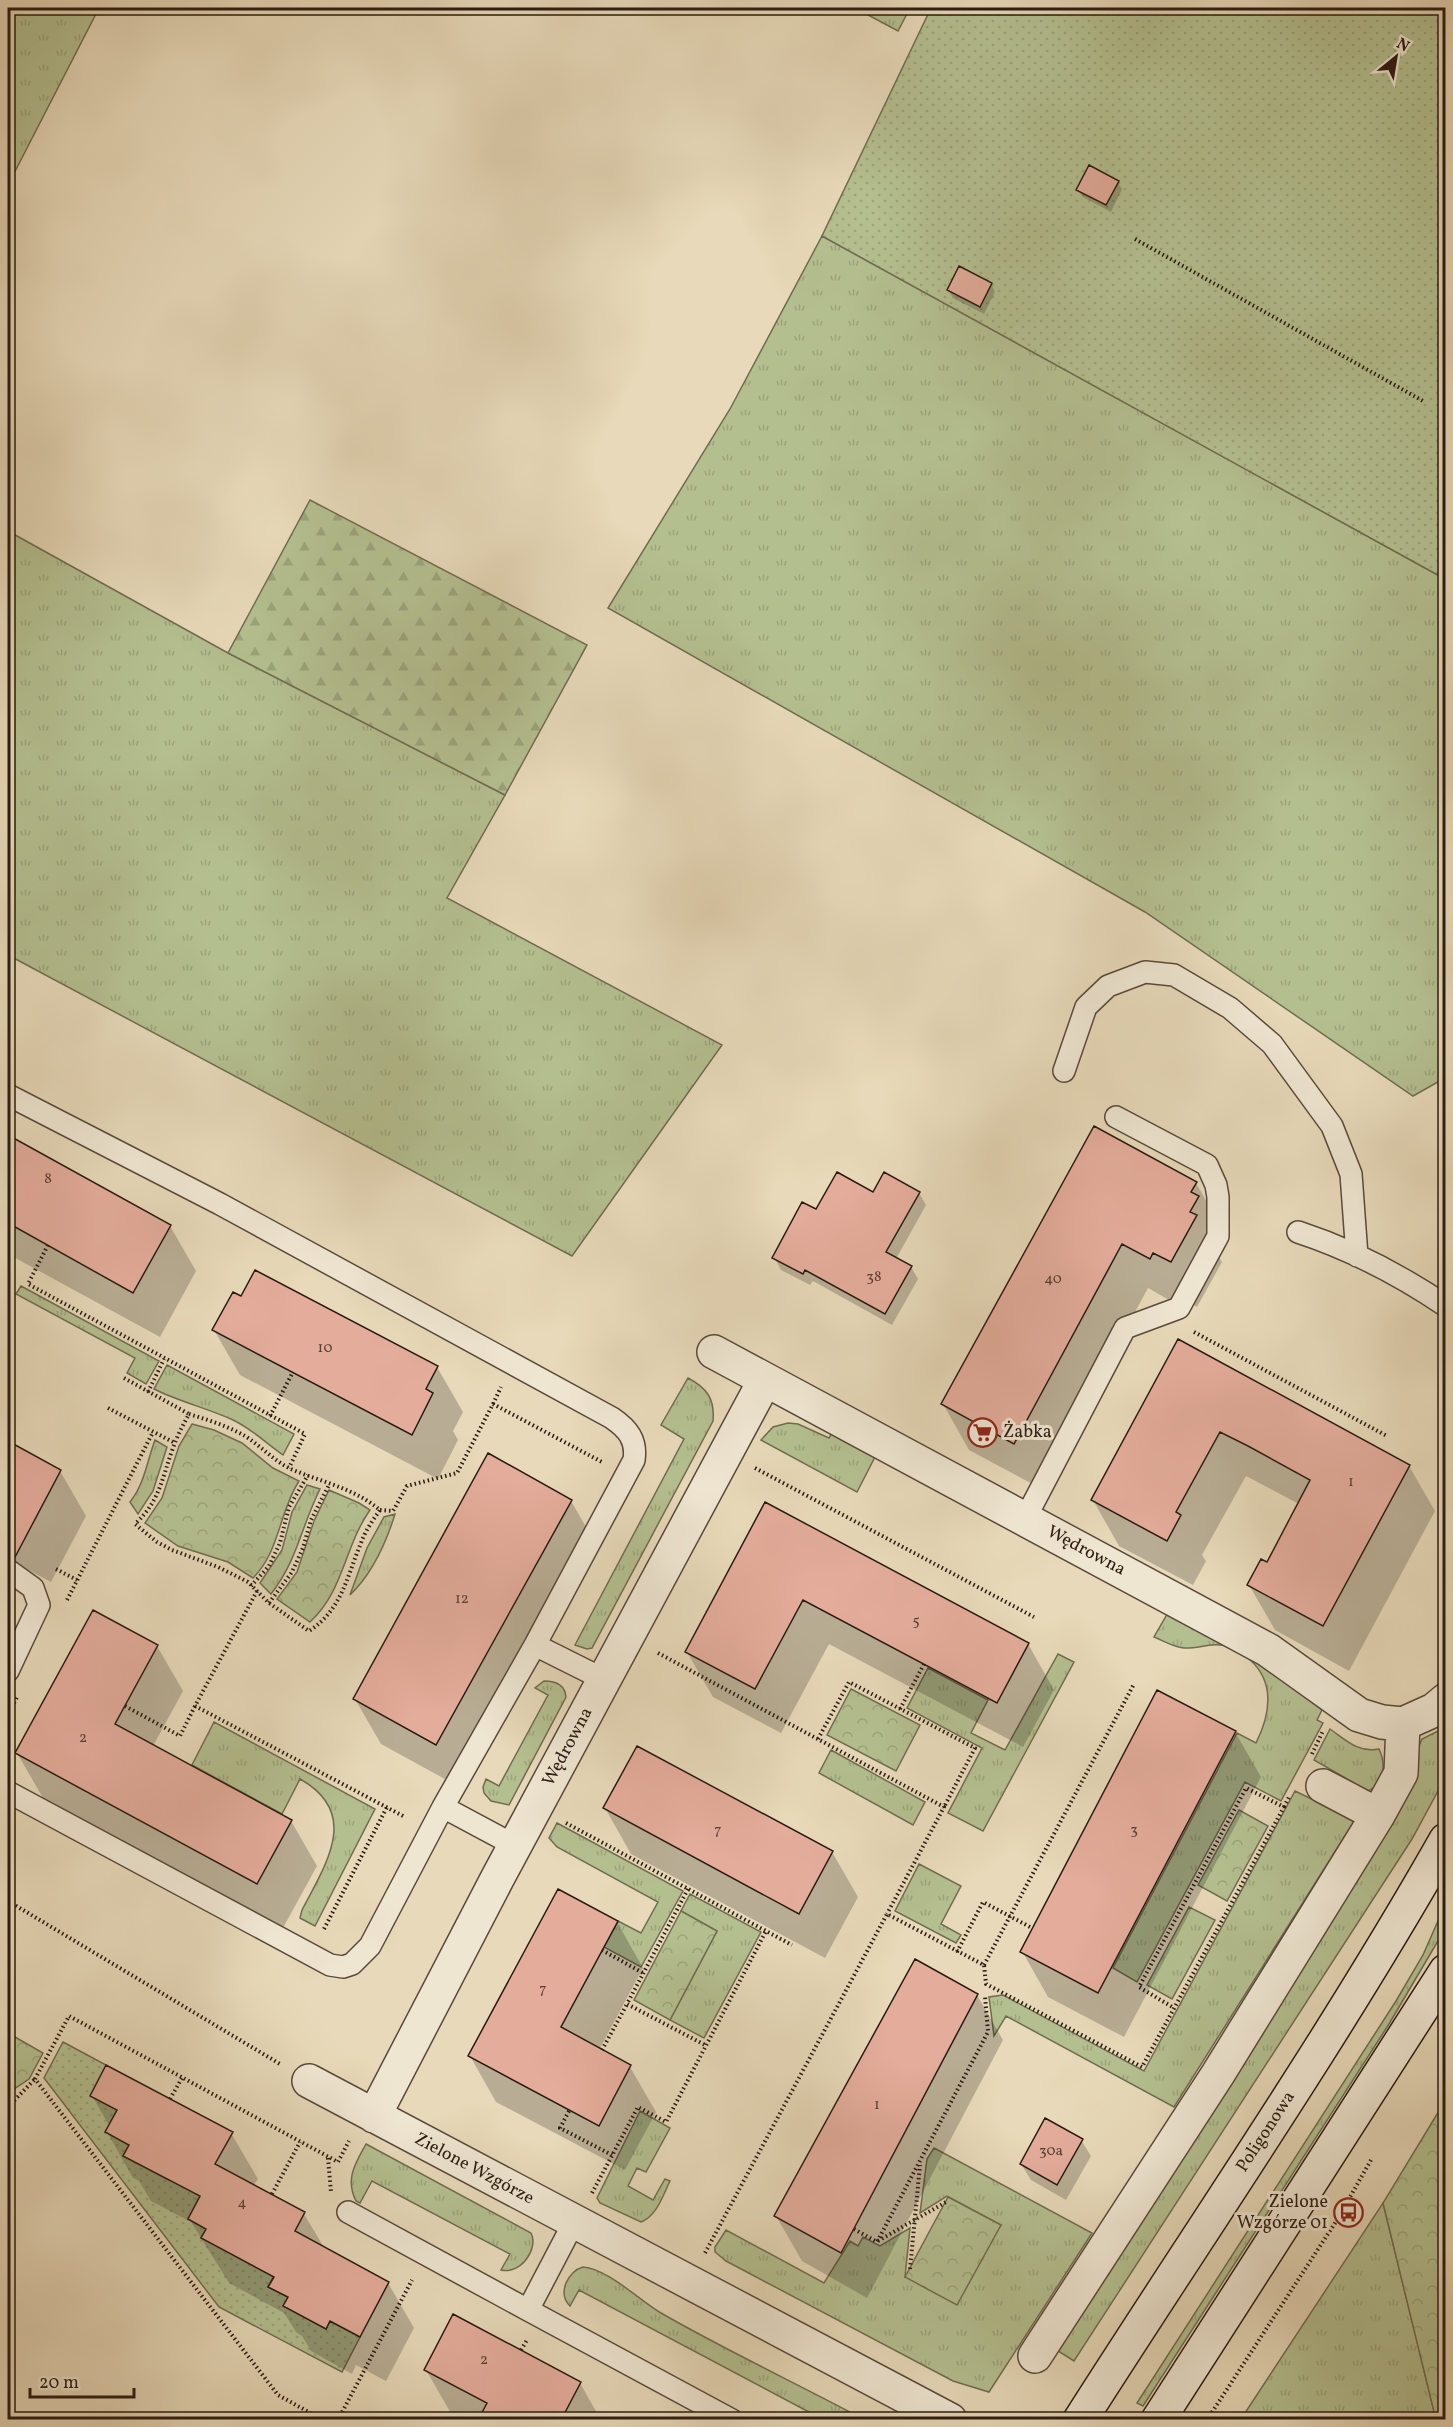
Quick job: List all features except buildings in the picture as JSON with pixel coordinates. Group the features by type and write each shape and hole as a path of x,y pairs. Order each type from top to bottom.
{"street":[{"name":"Wędrowna","path":"714,1352 1269,1650 1359,1715 1382,1722 1403,1724"},
{"name":"Wędrowna","path":"363,2124 516,1846 765,1380"},
{"path":"1035,2355 1218,2074 1378,1815 1401,1773 1403,1724 1434,1710 1446,1700"},
{"path":"1316,1773 1378,1815"},
{"name":"Poligonowa","path":"1080,2420 1314,2057 1380,1952 1446,1840"},
{"path":"1158,2420 1446,1971"},
{"name":"Zielone Wzgórze","path":"309,2081 363,2124 574,2222 950,2420"}],"lane":[{"path":"1064,1071 1086,1007 1108,986 1136,975 1145,972 1174,975 1230,1008 1272,1044 1332,1126 1352,1174 1357,1256"},
{"path":"8,1095 220,1204 624,1426 632,1436 636,1448 634,1460 535,1645 443,1806 370,1946 352,1964 343,1967 330,1965 8,1791"},
{"path":"1025,1519 1125,1328 1179,1308 1218,1236 1218,1197 1216,1185 1207,1165 1116,1117"},
{"path":"1298,1232 1357,1256 1409,1281 1446,1306"},
{"path":"8,1570 33,1588 39,1605 8,1671"},
{"path":"535,1645 605,1680"},
{"path":"443,1806 516,1846"},
{"path":"348,2212 732,2420"},
{"path":"528,2310 574,2222"}],"path":[{"path":"1135,239 1423,401"},
{"path":"48,1245 28,1284 305,1434 289,1468"},
{"path":"1161,1314 1387,1436"},
{"path":"148,1392 165,1359"},
{"path":"270,1416 293,1372"},
{"path":"124,1378 189,1414 247,1437 289,1468 329,1485 350,1490 366,1498 380,1510 393,1511 408,1486 457,1473 493,1404 603,1462 597,1472"},
{"path":"108,1408 175,1443"},
{"path":"189,1414 175,1443 160,1491 152,1505 135,1524 157,1542 172,1550 234,1574 269,1603 309,1631 319,1624 337,1604 362,1539 380,1510"},
{"path":"66,1601 153,1432"},
{"path":"754,1467 1034,1617"},
{"path":"251,1586 269,1566 280,1543 289,1508 308,1475"},
{"path":"269,1603 292,1572 303,1548 310,1520 329,1485"},
{"path":"125,1706 180,1736 257,1591"},
{"path":"656,1652 944,1807"},
{"path":"900,1709 924,1664"},
{"path":"705,2254 975,1748 849,1682 818,1739"},
{"path":"1134,1684 984,1965 986,1984 1142,2067 1284,1807 1246,1788 1139,1987 1174,2008"},
{"path":"8,1715 18,1694"},
{"path":"195,1706 431,1830"},
{"path":"1316,1773 1326,1725"},
{"path":"321,1935 387,1807"},
{"path":"564,1822 792,1945"},
{"path":"602,2050 688,1889"},
{"path":"8,1901 309,2081"},
{"path":"957,1952 983,1902 1032,1928"},
{"path":"887,1914 984,1965"},
{"path":"591,2194 638,2107 666,2122 766,1932"},
{"path":"602,1950 643,1973"},
{"path":"878,2242 988,2032 985,1996"},
{"path":"627,2004 707,2046"},
{"path":"8,2107 35,2079 69,2016 338,2162 363,2124"},
{"path":"170,2099 182,2078"},
{"path":"35,2079 278,2395 323,2420"},
{"path":"569,2111 560,2128 612,2155"},
{"path":"272,2194 300,2142"},
{"path":"328,2157 331,2193"},
{"path":"1207,2420 1337,2220 1371,2160"},
{"path":"910,2269 920,2161"},
{"path":"878,2242 946,2202"},
{"path":"854,2229 878,2242"},
{"path":"338,2420 416,2273"}],"green space":[{"path":"8,8 99,8 8,185"},
{"path":"855,8 910,8 898,31"},
{"path":"931,8 1445,8 1445,579 822,236"},
{"path":"822,236 1445,579 1445,1078 1413,1096 1145,912 608,608 730,409"},
{"path":"310,500 587,645 505,795 228,653"},
{"path":"8,531 228,653 505,795 447,898 722,1045 572,1256 8,955"},
{"path":"21,1286 159,1361 146,1384 127,1373 135,1358 16,1294"},
{"path":"167,1365 294,1434 283,1455 233,1420 154,1389"},
{"path":"688,1378 705,1390 711,1400 713,1421 592,1648 587,1649 575,1645 684,1439 661,1425"},
{"path":"788,1423 798,1424 829,1438 834,1430 877,1453 857,1492 761,1440 773,1427"},
{"path":"192,1424 214,1430 242,1443 273,1468 299,1481 287,1505 269,1556 253,1578 228,1562 178,1546 145,1523 162,1498 179,1446"},
{"path":"155,1440 167,1447 153,1491 138,1514 130,1502 142,1480"},
{"path":"307,1485 320,1489 287,1568 271,1594 260,1583 282,1550 292,1512"},
{"path":"329,1490 370,1510 354,1539 330,1597 310,1622 277,1599 297,1572 314,1521"},
{"path":"395,1514 377,1558 365,1578 350,1595 367,1548 384,1517"},
{"path":"1169,1611 1235,1647 1295,1688 1322,1710 1317,1720 1323,1723 1281,1801 1245,1782 1137,1982 1113,1968 1237,1733 1256,1743 1265,1721 1268,1699 1267,1688 1258,1668 1238,1651 1224,1645 1180,1647 1154,1637"},
{"path":"1058,1654 1074,1662 983,1831 948,1813 982,1748 907,1708 928,1668 988,1700 971,1733 1005,1750"},
{"path":"544,1681 559,1684 564,1689 566,1697 509,1805 491,1801 484,1793 483,1787 486,1779 499,1786 548,1695 535,1688"},
{"path":"851,1689 920,1725 896,1771 827,1735"},
{"path":"214,1722 375,1809 315,1926 300,1918 328,1857 333,1840 334,1823 329,1807 319,1793 300,1779 282,1814 192,1765"},
{"path":"1444,1728 1445,1778 1412,1839 1074,2361 1055,2349 1394,1820 1411,1789 1415,1755 1422,1739"},
{"path":"1330,1729 1358,1747 1379,1749 1383,1767 1381,1778 1374,1788 1368,1791 1314,1760"},
{"path":"831,1750 925,1802 913,1825 819,1773"},
{"path":"1295,1791 1355,1820 1174,2107 1006,2016 994,2036 989,1997 1003,1995 1144,2071"},
{"path":"1239,1810 1268,1826 1227,1901 1198,1885"},
{"path":"557,1823 683,1891 641,1967 604,1947 618,1921 641,1933 658,1902 557,1847 549,1838"},
{"path":"919,1864 961,1886 941,1924 961,1935 956,1943 895,1911"},
{"path":"690,1894 761,1932 704,2038 670,2020 717,1931 681,1911"},
{"path":"1445,1905 1445,1929 1389,2024 1143,2406 1137,2403 1396,2001 1423,1955"},
{"path":"1189,1907 1215,1920 1172,1999 1147,1985"},
{"path":"681,1911 717,1931 670,2020 634,2000"},
{"path":"8,2033 43,2053 29,2079 8,2093"},
{"path":"63,2042 106,2065 117,2110 106,2132 129,2145 123,2156 169,2180 205,2187 188,2219 206,2229 201,2238 278,2268 268,2287 288,2297 284,2306 326,2329 330,2321 360,2337 342,2372 219,2307 44,2078"},
{"path":"1445,2101 1446,2419 1436,2420 1383,2203"},
{"path":"640,2111 670,2128 646,2172 637,2168 628,2186 653,2200 665,2179 670,2181 655,2210 641,2222 600,2203 597,2198"},
{"path":"366,2144 531,2233 532,2246 526,2259 515,2268 501,2270 510,2254 372,2181 360,2203 356,2201 351,2179 355,2165"},
{"path":"934,2148 1092,2233 989,2392 953,2381 726,2261 715,2252 715,2247 726,2230 824,2283 850,2241 858,2246 863,2237 880,2246 910,2228 905,2277 1001,2225 947,2196 920,2213 927,2159"},
{"path":"948,2197 1001,2225 957,2305 905,2277"},
{"path":"1383,2203 1436,2419 1241,2419"},
{"path":"583,2267 603,2273 661,2313 863,2419 822,2419 579,2290 570,2306 564,2295 566,2283 573,2273"}],"place":[{"name":"Żabka","path":"982,1432"},
{"name":"Zielone Wzgórze 01","path":"1349,2212"}]}
